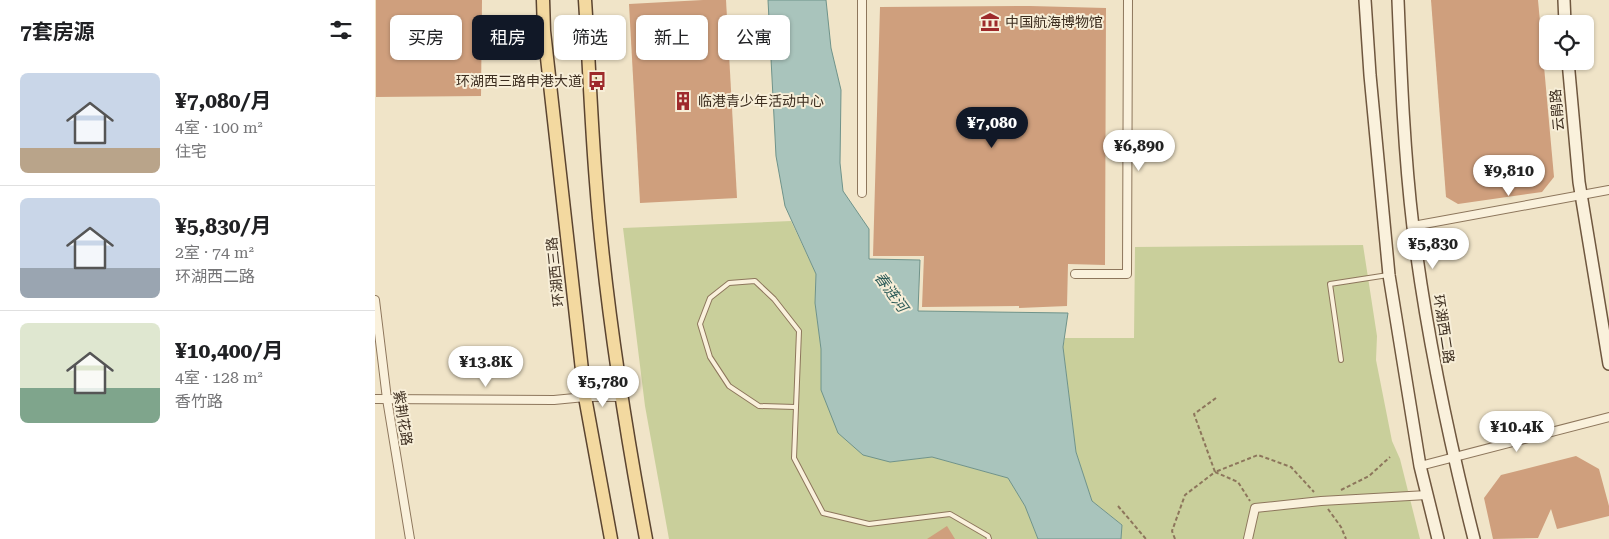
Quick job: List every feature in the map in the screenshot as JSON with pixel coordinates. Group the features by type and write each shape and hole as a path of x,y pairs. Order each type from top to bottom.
{"main road":[{"name":"环湖西三路","path":"543,0 545,40 585,397 611,539"},
{"path":"585,0 595,182 607,296 621,397 646,539"},
{"path":"1365,0 1370,75 1389,275 1420,466 1438,539"},
{"name":"环湖西二路","path":"1398,0 1413,226 1431,352 1474,539"},
{"path":"1564,0 1565,15"},
{"name":"云鹃路","path":"1569,70 1581,195 1609,364"}],"street":[{"path":"862,0 862,193"},
{"path":"1075,274 1127,274 1128,0"},
{"path":"1413,226 1609,190"},
{"name":"紫荆花路","path":"375,300 387,399 411,539"},
{"path":"375,399 554,400 585,397 621,397"},
{"path":"1420,466 1609,417"},
{"path":"1248,539 1255,508 1321,500 1427,495"}],"lane":[{"path":"1341,360 1330,284 1389,275"},
{"path":"795,407 759,406 729,386 710,357 700,324 710,298 729,283 755,281 774,298 799,331 795,407 795,458 823,513 869,524 950,514 988,536 989,539"}],"path":[{"path":"1216,398 1194,414 1215,472 1238,482 1255,508"},
{"path":"1175,539 1172,531 1185,494 1215,472 1258,455 1291,468 1321,500 1341,527 1346,539"},
{"path":"1321,500 1369,476 1390,457"},
{"path":"1118,506 1146,539"}],"green space":[{"path":"791,221 816,274 815,303 821,349 890,462 932,457 1008,478 1025,506 1038,539 669,539 645,406 623,228"},
{"path":"1363,245 1377,336 1376,360 1392,441 1400,459 1420,539 1121,539 1122,525 1092,501 1076,452 1063,347 1065,338 1134,338 1135,247"}],"water":[{"name":"春涟河","path":"768,0 826,0 831,48 841,90 840,163 843,191 869,229 869,259 920,260 918,311 1068,313 1063,347 1076,452 1092,501 1122,525 1121,539 1038,539 1025,506 1008,478 932,457 890,462 863,455 838,433 821,390 821,349 815,303 816,274 785,206 776,156 771,60 790,60 790,15 769,15"}],"building":[{"path":"376,0 482,0 482,15 472,15 472,60 481,60 481,96 376,97"},
{"name":"临港青少年活动中心","path":"726,0 727,15 718,15 718,60 729,60 737,198 640,203 629,4"},
{"path":"1431,0 1538,0 1539,70 1544,70 1554,177 1542,192 1458,204 1446,197"},
{"name":"中国航海博物馆","path":"1030,6 1106,8 1105,265 1068,264 1067,306 1019,308 1019,306 922,307 924,256 873,256 880,7"},
{"path":"1576,456 1599,469 1609,506 1609,516 1557,529 1551,509 1538,538 1493,539 1484,498 1501,475"},
{"path":"947,526 955,539 927,539"}],"place":[{"name":"中国航海博物馆","path":"990,22"},
{"name":"环湖西三路申港大道","path":"597,81"},
{"name":"临港青少年活动中心","path":"683,101"}]}
